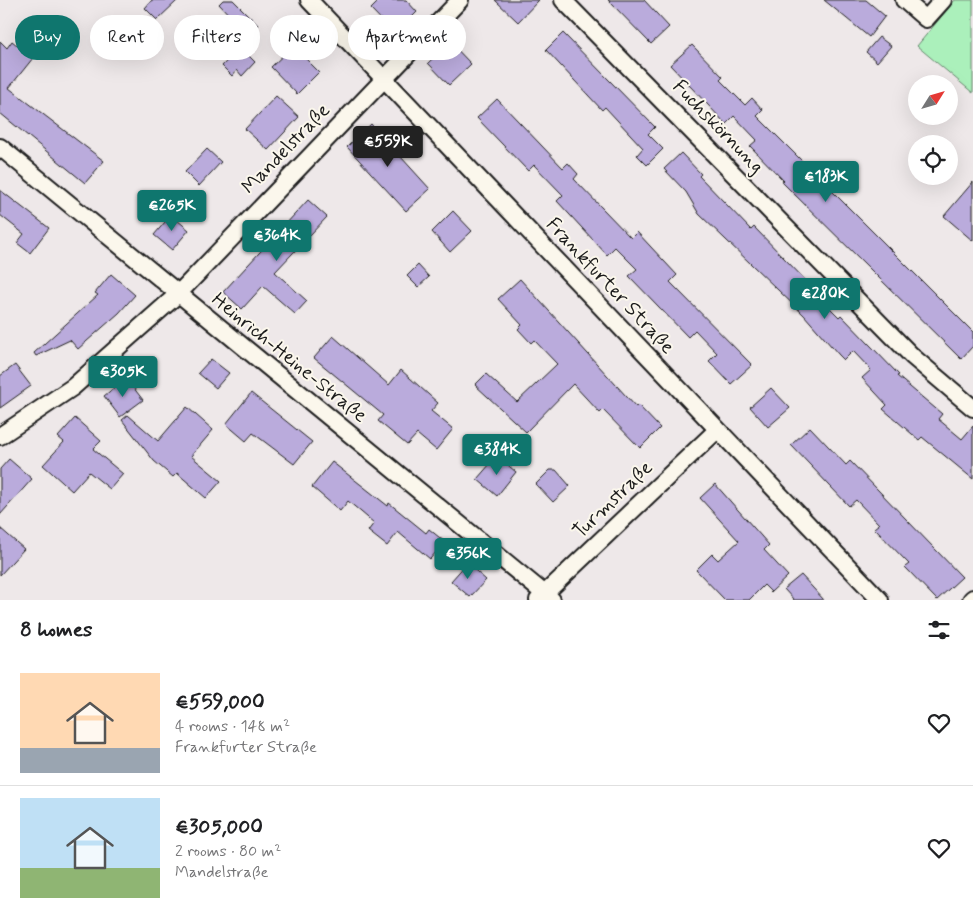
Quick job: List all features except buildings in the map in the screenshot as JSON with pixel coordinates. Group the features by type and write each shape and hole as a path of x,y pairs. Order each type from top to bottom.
{"street":[{"name":"Frankfurter Straße","path":"309,0 880,600"},
{"name":"Mandelstraße","path":"0,436 73,387 177,295 383,78 460,0"},
{"name":"Fuchskörnung","path":"563,0 913,357 973,408"},
{"path":"904,0 926,18 942,0"},
{"name":"Heinrich-Heine-Straße","path":"0,147 546,598"},
{"name":"Turmstraße","path":"546,598 717,430"}],"green space":[{"path":"955,0 973,0 973,93 958,80 958,75 952,75 917,46"}]}
